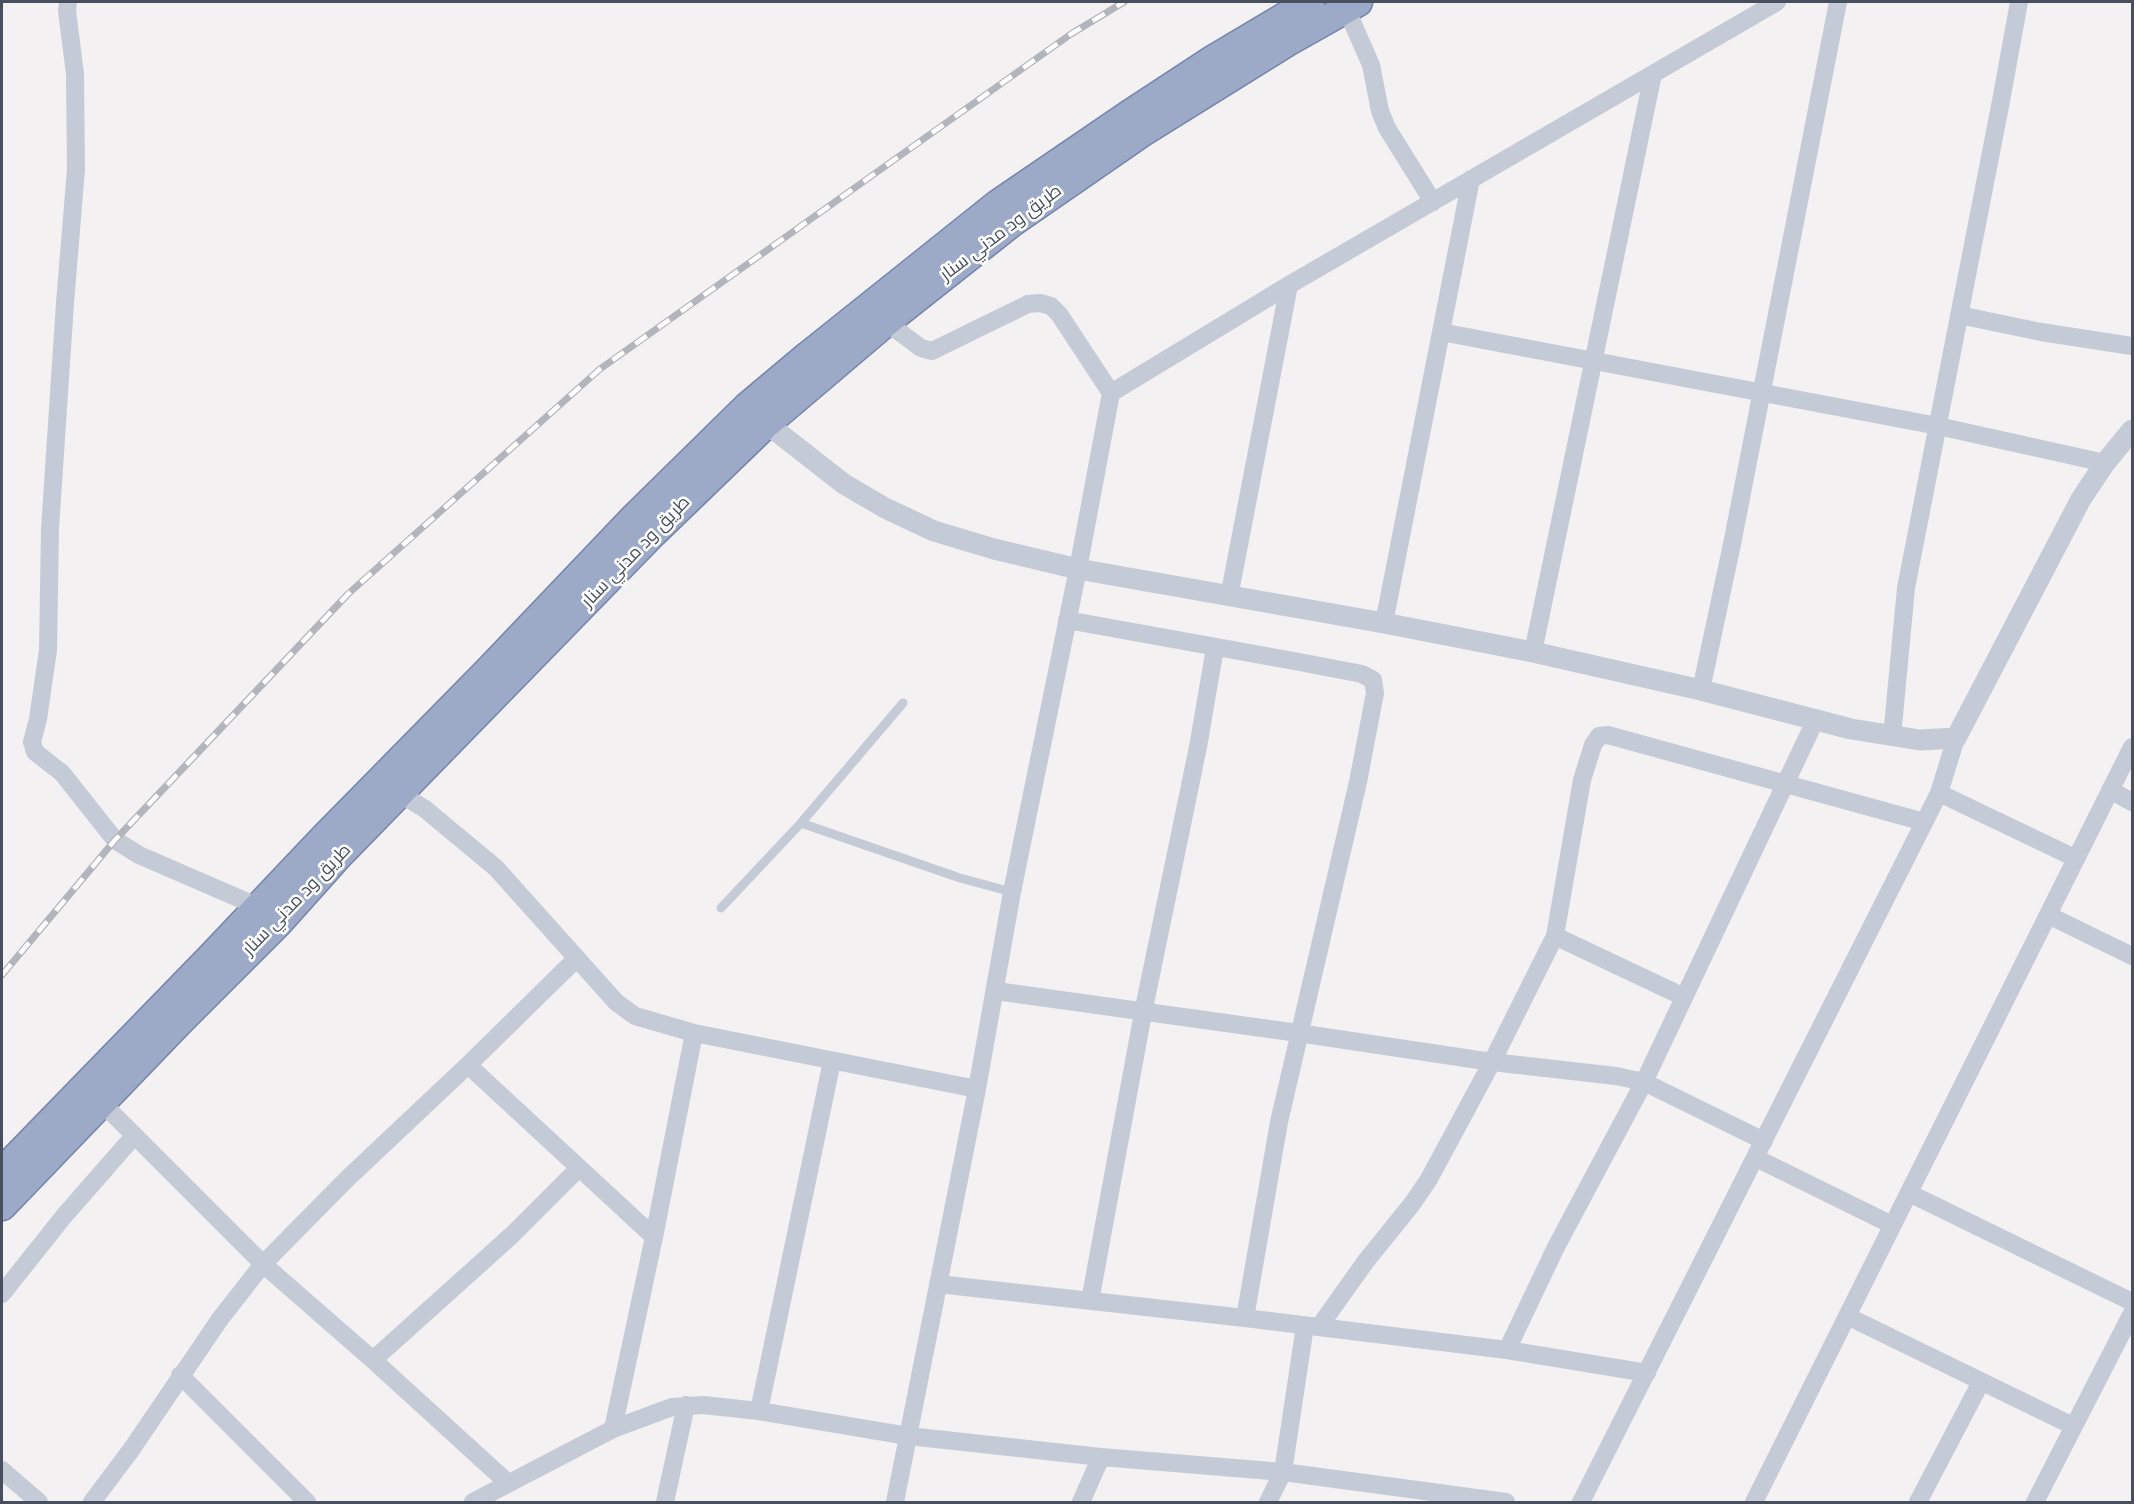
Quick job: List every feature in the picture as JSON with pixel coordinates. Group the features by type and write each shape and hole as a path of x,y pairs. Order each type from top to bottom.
{"highway":[{"name":"طريق ود مدني سنار","path":"2,1172 269,914 339,855 390,787 653,533 757,416 871,305 998,204 1214,59 1310,2"},
{"name":"طريق ود مدني سنار","path":"757,416 886,322 1011,223 1078,175 1226,79 1352,5"},
{"name":"طريق ود مدني سنار","path":"2,1206 101,1102 269,914"}],"street":[{"path":"68,2 67,11 75,74 76,169 50,529 48,650 38,719 32,742 35,752 62,773 115,840 139,855 269,914"},
{"path":"1111,393 1289,285 1777,2"},
{"path":"1701,690 1732,544 1838,2"},
{"path":"1892,736 1906,588 2019,2"},
{"path":"1352,5 1371,65 1380,111 1387,128 1433,202"},
{"path":"1533,652 1653,74"},
{"path":"1384,623 1471,179"},
{"path":"1229,597 1289,285"},
{"path":"886,322 921,348 932,351 1028,304 1040,303 1051,306 1059,314 1111,393 1078,569 1012,892 996,991 895,1503"},
{"path":"1959,315 2041,332 2133,346"},
{"path":"1441,332 1938,426 2105,463"},
{"path":"757,416 844,484 885,508 934,531 994,549 1078,569 1533,652 1701,690 1815,721 1920,740 1956,738"},
{"path":"1581,1503 1939,793 1956,738 2006,647 2059,540 2105,463 2133,430"},
{"path":"1067,620 1362,674 1373,680 1375,693 1358,782 1279,1122 1245,1318"},
{"path":"1090,1301 1143,1013 1215,648"},
{"path":"1507,1350 1556,1247 1644,1082 1815,721"},
{"path":"1268,1503 1282,1473 1312,1327 1412,1204 1429,1179 1492,1062 1555,936 1582,780 1593,745 1599,736 1608,735 1924,822"},
{"path":"1754,1503 2075,858 2133,747"},
{"path":"390,787 425,809 496,868 616,1002 635,1016 694,1033 977,1089"},
{"path":"2110,790 2133,802"},
{"path":"1939,793 2075,858"},
{"path":"2048,915 2133,956"},
{"path":"1555,936 1684,997"},
{"path":"92,1503 220,1319 263,1264 348,1178 577,958"},
{"path":"996,991 1644,1082 1892,1225"},
{"path":"613,1429 694,1033"},
{"path":"759,1411 832,1061"},
{"path":"468,1065 654,1237"},
{"path":"101,1102 263,1264 508,1483"},
{"path":"2,1294 64,1216 134,1136"},
{"path":"373,1360 512,1235 579,1168"},
{"path":"1909,1193 2133,1302"},
{"path":"938,1284 1507,1350 1647,1373"},
{"path":"2035,1503 2133,1313"},
{"path":"1847,1316 2073,1426"},
{"path":"180,1375 307,1503"},
{"path":"1918,1503 1981,1382"},
{"path":"665,1503 686,1405"},
{"path":"473,1503 613,1429 672,1407 703,1405 759,1411 908,1436 1101,1457 1282,1473 1506,1503"},
{"path":"1081,1503 1101,1457"},
{"path":"2,1470 39,1503"}],"lane":[{"path":"721,908 801,823 903,703"},
{"path":"801,823 960,878 1012,892"}],"railway":[{"path":"2,975 115,840 348,594 600,369 1071,34 1124,2"}]}
